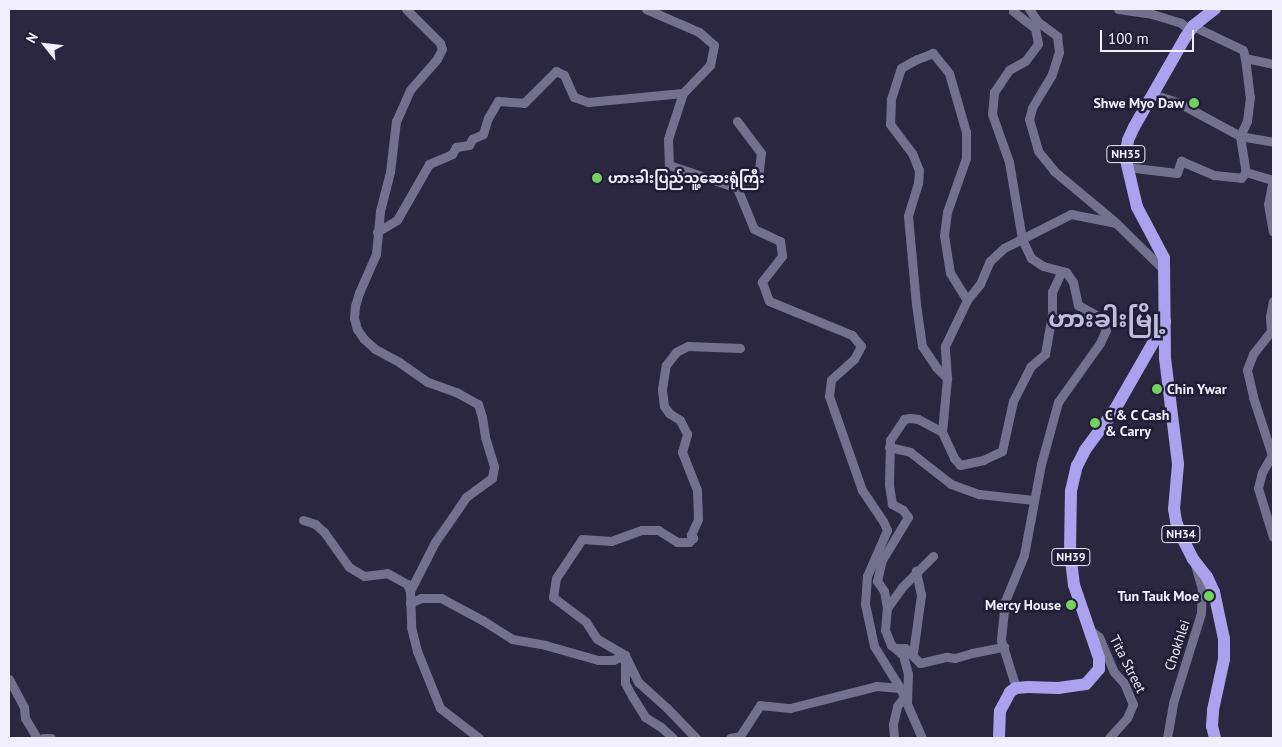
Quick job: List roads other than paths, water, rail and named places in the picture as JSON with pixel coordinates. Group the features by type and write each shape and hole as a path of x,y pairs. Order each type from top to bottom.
{"highway":[{"name":"NH35","path":"1166,320 1163,252 1137,208 1127,167 1128,140 1152,94 1191,28 1215,9"},
{"name":"NH34","path":"1166,320 1165,358 1178,464 1174,509 1182,537 1193,559 1207,577 1214,592 1224,639 1224,658 1213,710 1212,726 1215,738"},
{"name":"NH39","path":"1016,688 1072,687 1086,684 1091,680 1100,664 1074,584 1070,552 1069,504 1074,476 1085,450 1114,411 1166,320"},
{"path":"1000,738 1000,711 1005,699 1016,688"}],"street":[{"path":"406,9 440,42 442,49 437,59 419,78 402,104 396,121 390,172 376,232 376,254 355,306 357,329 375,349 399,362 428,382 456,392 478,404 494,467 492,478 466,498 435,542 410,590"},
{"path":"414,9 420,22"},
{"path":"646,9 699,32 714,45 710,65 683,93 668,139 669,165 737,188 758,180 761,153 737,121"},
{"path":"1013,9 1013,11 1035,28 1038,44 1025,61 1009,70 994,92 992,114 1009,162 1022,239 1031,258 1044,266 1066,272 1073,282 1078,305 1098,316 1106,330 1100,343 1058,402 1034,500 1024,555 1005,601 1001,640 1016,688"},
{"path":"1029,9 1038,22 1057,36 1059,52 1051,76 1032,108 1030,119 1038,151 1054,171 1116,223 1165,271"},
{"path":"1118,9 1154,11 1242,50 1245,58 1250,97 1247,122 1240,136 1246,172"},
{"path":"947,378 936,367 922,346 916,304 908,216 918,183 919,170 912,153 890,124 890,99 901,68 933,53 949,73 966,132 966,158 947,212 944,236 950,273 967,300"},
{"path":"1245,58 1273,64"},
{"path":"376,232 397,220 429,164 452,154 456,147 469,145 472,139 483,134 488,118 498,101 524,103 556,71 564,75 574,97 588,102 683,93"},
{"path":"1152,94 1187,107 1240,136 1273,142"},
{"path":"1127,167 1177,173 1179,162 1182,161 1214,175 1240,178 1246,172"},
{"path":"1246,172 1273,180 1268,204 1273,232"},
{"path":"737,188 754,229 780,241 782,256 762,282 768,301 852,335 861,346 854,359 831,380 830,396 862,490 887,530 867,576 865,604 874,646 904,696 922,738"},
{"path":"1062,271 1052,292 1052,316 1045,354 1030,366 1013,401 1002,451 983,460 960,465 954,458 942,432 947,378 945,346 967,300 980,284 990,261 1004,248 1070,214 1116,223"},
{"path":"1273,300 1270,317 1272,332 1253,354 1247,370 1253,397 1272,455 1262,472 1258,488 1273,538"},
{"path":"696,738 638,682 625,655 598,639 586,622 553,597 556,578 582,539 611,541 642,530 658,530 677,542 689,542 693,538 691,535 698,519 697,490 682,452 687,434 680,420 669,413 664,406 662,389 666,364 676,352 688,346 740,348"},
{"path":"894,738 893,724 897,706 904,696 908,674 903,655 894,648 885,630 887,608 884,591 877,581 878,571 908,517 904,510 892,504 888,484 890,440 904,419 918,419 942,432"},
{"path":"890,447 910,452 951,484 979,494 1034,500"},
{"path":"302,520 315,524 324,532 349,567 364,576 387,573 407,584 410,590 411,627 417,651 440,708 479,738"},
{"path":"887,608 916,571 933,556"},
{"name":"Chokhlei","path":"1167,738 1173,704 1201,613 1202,589 1193,559"},
{"path":"912,653 921,595 916,571"},
{"path":"410,603 421,598 441,598 482,620 512,640 545,645 598,660 613,660 625,655"},
{"name":"Tita Street","path":"1090,629 1099,637 1114,672 1124,684 1133,704 1127,718 1109,738"},
{"path":"894,648 905,648 920,663 940,658 955,658 1004,647"},
{"path":"625,655 626,683 632,696 645,717 661,727 673,738"},
{"path":"9,679 24,707 25,718 37,738"},
{"path":"730,738 740,736 760,705 790,708 876,686 904,696"},
{"path":"42,738 51,738"}],"place":[{"name":"Shwe Myo Daw","path":"1194,103"},
{"name":"ဟားခါးပြည်သူ့ဆေးရုံကြီး","path":"597,178"},
{"name":"Chin Ywar","path":"1157,389"},
{"name":"C & C Cash & Carry","path":"1095,423"},
{"name":"Tun Tauk Moe","path":"1209,596"},
{"name":"Mercy House","path":"1071,605"}],"district":[{"name":"ဟားခါးမြို့","path":"1107,319"}]}
